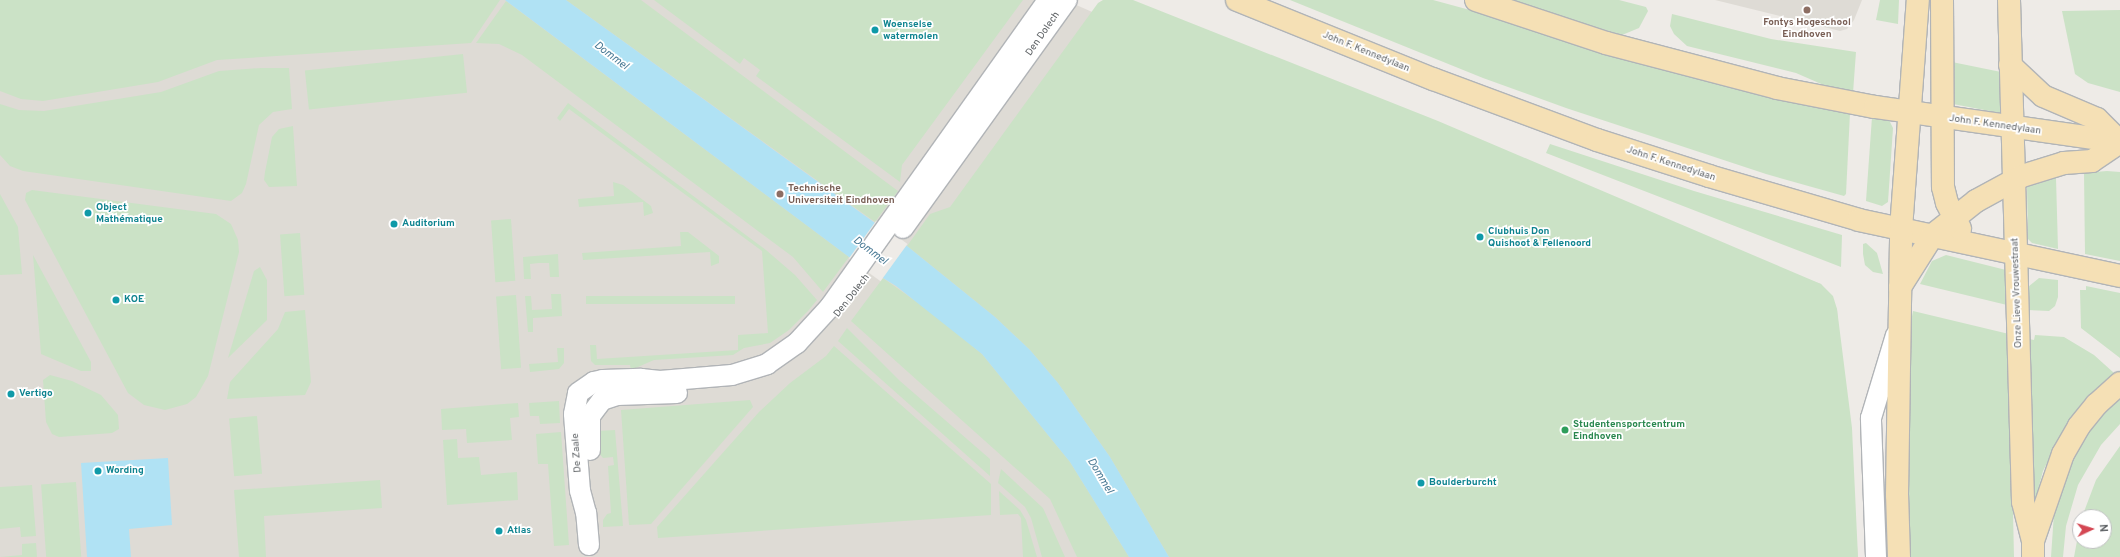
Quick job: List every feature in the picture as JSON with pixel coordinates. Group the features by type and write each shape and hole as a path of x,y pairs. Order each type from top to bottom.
{"main road":[{"name":"John F. Kennedylaan","path":"1237,0 1433,79 1597,140 1782,199 2016,255 2120,276"},
{"name":"John F. Kennedylaan","path":"1476,0 1606,42 1741,79 1820,97 1908,112 2120,142"},
{"path":"1900,557 1897,495 1901,228 1908,112 1918,0"},
{"path":"1942,0 1943,186 1953,217 1972,244"},
{"name":"Onze Lieve Vrouwestraat","path":"2009,0 2023,502 2033,549"},
{"path":"1900,287 1933,235 1953,217 1993,190 2014,180 2064,163 2092,161 2120,142 2097,119 2043,96 2010,65"},
{"path":"2033,549 2063,454 2093,409 2120,383"}],"street":[{"name":"Den Dolech","path":"597,405 612,396 711,391 753,382 772,375 806,353 895,228 1048,0"},
{"name":"Den Dolech","path":"895,228 1067,0"},
{"name":"Onze Lieve Vrouwestraat","path":"2010,27 2020,0"},
{"name":"Den Dolech","path":"578,393 594,382 641,379 659,372 731,366 778,356 797,343 817,324 858,280"},
{"path":"1876,557 1871,418 1899,326"},
{"name":"De Zaale","path":"578,393 574,414 580,491 586,513 589,545"},
{"name":"De Zaale","path":"586,513 593,490 589,424 597,405"}],"shaded area":[{"name":"Technische Universiteit Eindhoven","path":"0,0 1065,0 1301,104 1821,284 1837,309 1858,557 0,557"},
{"name":"Fontys Hogeschool Eindhoven","path":"1715,0 1862,0 1854,20 1847,29 1840,31"}],"green space":[{"path":"0,0 500,0 471,43 217,60 158,82 43,101 21,99 0,91"},
{"path":"566,0 641,0 898,191 875,222"},
{"path":"654,0 1023,0 902,165 900,182 756,76 760,70 744,58 740,64"},
{"name":"Studentensportcentrum Eindhoven","path":"1103,0 1133,0 1438,121 1821,284 1833,296 1837,309 1852,428 1858,557 1169,557 1110,457 1058,383 1030,350 995,317 907,246 930,214 950,207 1098,3"},
{"path":"1290,0 1433,0 1850,113 1846,194 1844,196 1766,174 1566,108 1483,78"},
{"path":"1505,0 1619,0 1646,7 1648,11 1639,28 1622,35"},
{"path":"1880,0 1899,0 1898,24 1876,20"},
{"path":"506,1 849,257 823,292 793,257 522,55 499,44 476,43"},
{"path":"2120,10 2120,92 2088,83 2075,74 2062,11"},
{"path":"1672,14 1771,39 1856,52 1853,93 1835,90 1796,73 1687,46 1674,34 1670,26"},
{"path":"463,54 467,93 309,109 305,71"},
{"path":"1952,62 2001,72 2000,113 1953,104"},
{"path":"289,68 292,109 273,112 259,125 246,184 242,193 231,201 23,171 10,166 0,155 0,104 19,110 44,111 161,92 219,71"},
{"path":"568,103 766,250 795,275 817,300 808,311 789,330 770,343 744,348 733,355 654,360 631,370 630,365 595,365 591,361 590,345 596,345 597,359 738,350 738,335 768,333 762,251 569,109 560,121 557,118"},
{"path":"1872,117 1889,120 1893,128 1888,202 1882,206 1866,201"},
{"path":"293,126 297,186 269,187 264,180 272,137 279,129"},
{"path":"1550,144 1694,191 1842,235 1841,267 1546,153"},
{"path":"2107,171 2120,172 2120,261 2085,254 2084,173"},
{"path":"2056,178 2058,249 2032,243 2028,239 2027,187"},
{"path":"613,182 623,185 651,206 653,213 644,216 643,202 579,207 578,199 614,196"},
{"path":"32,190 216,214 231,224 238,240 239,252 208,376 196,397 187,404 165,410 144,405 128,393 25,200 26,193"},
{"path":"0,194 18,227 22,274 0,275"},
{"path":"511,219 515,281 495,282 491,220"},
{"path":"680,232 688,232 719,256 719,263 711,266 710,252 583,260 582,253 681,246"},
{"path":"300,233 304,295 284,296 280,234"},
{"path":"1866,243 1877,253 1883,274 1873,272 1865,265 1863,244"},
{"path":"558,254 559,277 550,277 549,263 539,263 530,264 531,279 524,279 523,257"},
{"path":"33,255 91,362 91,371 81,371 41,354"},
{"path":"1946,255 2006,270 2007,305 1920,284 1932,261"},
{"path":"260,267 267,280 267,320 228,358 254,271"},
{"path":"883,278 935,315 982,354 1070,462 1129,557 1077,557 1050,499 851,321"},
{"path":"2039,278 2058,280 2058,297 2055,306 2049,311 2027,310 2028,287"},
{"path":"2086,286 2120,293 2120,358 2081,328 2080,290 2086,290"},
{"path":"551,294 561,294 562,316 533,318 533,332 528,332 525,296 531,296 532,310 552,309"},
{"path":"516,295 521,368 501,369 496,296"},
{"path":"586,296 735,296 735,304 586,304"},
{"path":"305,310 311,382 305,395 227,399 230,382 278,329 285,312"},
{"path":"1913,311 2009,334 2014,557 1910,557 1907,478 1909,332"},
{"path":"847,328 900,381 990,459 990,476 838,341"},
{"path":"2035,335 2064,337 2094,355 2114,373 2084,403 2064,429 2043,471 2036,497 2032,497 2029,339 2034,340"},
{"path":"834,346 991,484 991,515 658,538 657,527 759,412 790,383 826,356"},
{"path":"557,348 564,348 564,363 559,369 530,372 529,364 558,362"},
{"path":"50,375 72,381 101,395 118,415 119,429 112,433 59,437 52,434 46,422 43,380"},
{"path":"2120,396 2120,424 2101,445 2078,485 2066,526 2063,557 2051,557 2054,513 2072,459 2092,425"},
{"path":"750,400 753,407 651,524 629,525 621,410"},
{"path":"559,401 560,423 540,424 539,416 530,416 529,403"},
{"path":"518,403 519,417 510,418 512,440 467,443 466,429 442,430 441,409"},
{"path":"257,416 262,474 234,476 229,418"},
{"path":"615,430 623,526 603,527 603,520 607,514 611,513 608,466 614,465 613,457 603,458 598,452 597,431"},
{"path":"561,432 569,545 554,546 548,464 538,464 536,434"},
{"path":"457,439 458,458 479,457 481,475 517,472 518,500 447,505 443,440"},
{"path":"2120,446 2120,557 2074,557 2076,549 2112,549 2112,509 2085,509 2096,480"},
{"path":"1001,469 1043,508 1065,557 1042,557 1031,518 1025,507 998,483"},
{"path":"380,480 382,508 264,516 266,557 239,557 234,490"},
{"path":"76,482 81,557 46,557 41,484"},
{"path":"32,485 36,536 21,537 20,527 0,529 0,487"},
{"path":"999,491 1020,510 1026,520 1037,557 1023,557 1021,518 1018,514 1000,515"},
{"path":"36,543 37,557 0,557 22,555 22,544"}],"water":[{"name":"Dommel","path":"505,0 566,0 907,246 995,317 1030,350 1058,383 1110,457 1169,557 1129,557 1070,462 982,354 896,286 849,257"},
{"path":"168,458 172,525 129,529 131,557 87,557 81,463"}],"pier":[{"path":"876,221 908,244 881,281 849,258"}],"place":[{"name":"Fontys Hogeschool Eindhoven","path":"1807,10"},
{"name":"Woenselse watermolen","path":"875,30"},
{"name":"Technische Universiteit Eindhoven","path":"780,194"},
{"name":"Object Mathématique","path":"88,213"},
{"name":"Auditorium","path":"394,224"},
{"name":"Clubhuis Don Quishoot & Fellenoord","path":"1480,237"},
{"name":"KOE","path":"116,300"},
{"name":"Vertigo","path":"11,394"},
{"name":"Studentensportcentrum Eindhoven","path":"1565,430"},
{"name":"Wording","path":"98,471"},
{"name":"Boulderburcht","path":"1421,483"},
{"name":"Atlas","path":"499,531"}]}
